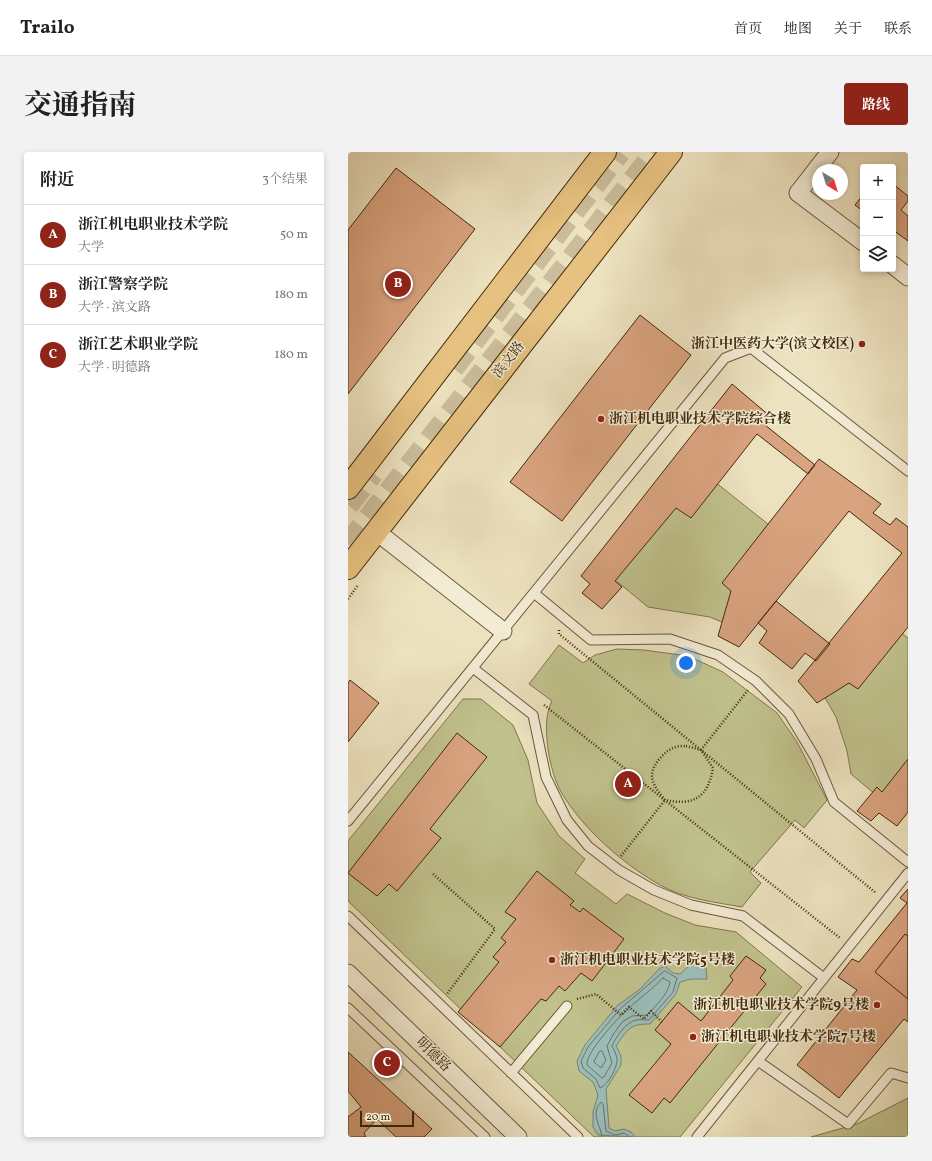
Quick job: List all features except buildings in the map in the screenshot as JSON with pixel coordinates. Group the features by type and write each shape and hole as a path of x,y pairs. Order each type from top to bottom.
{"main road":[{"path":"348,488 605,152"},
{"name":"滨文路","path":"348,568 671,152"}],"street":[{"path":"830,152 798,193 860,240"},
{"path":"896,267 908,277"},
{"path":"377,532 503,631"},
{"name":"明德路","path":"348,973 518,1137"}],"lane":[{"path":"348,822 725,358 752,348 908,471"},
{"path":"534,593 591,640 670,639 718,655 756,681 789,714 816,759 834,802 908,862"},
{"path":"473,668 533,714 546,777 567,820 588,846 613,866 654,890 690,905 743,916 824,978"},
{"path":"697,1137 908,873"},
{"path":"348,916 578,1137"},
{"path":"511,1073 567,1006"},
{"path":"348,1008 485,1137"},
{"path":"758,1061 848,1124 891,1073 908,1078"}],"path":[{"path":"558,614 559,634 886,901"},
{"path":"701,750 756,681"},
{"path":"541,703 850,946"},
{"path":"686,746 701,750 713,768 711,781 702,794 691,801 680,803 665,800 655,786 652,774 655,765 664,754 674,747 686,746"},
{"path":"613,866 665,800"},
{"path":"433,874 495,929 439,1004"},
{"path":"567,1006 577,999 596,994 621,1015 628,1007 644,1019 651,1011 661,1020"}],"green space":[{"path":"700,470 793,544 731,626 710,617 648,607 608,574"},
{"path":"884,619 908,638 908,776 887,804 851,774 847,751 836,717 820,689"},
{"path":"559,645 583,663 595,655 617,649 644,650 688,656 723,672 777,713 797,742 827,800 804,828 795,820 750,872 761,883 742,907 690,897 679,894 660,885 618,856 592,832 570,806 561,792 556,780 548,752 547,719 552,701 529,684"},
{"path":"463,699 481,699 513,725 528,760 537,803 559,836 585,859 575,873 616,904 627,894 665,913 695,925 736,932 802,987 680,1137 594,1137 348,901 348,841"},
{"path":"908,1098 908,1137 811,1137 857,1124"}],"water":[{"path":"691,964 699,964 706,968 707,979 691,979 680,982 676,994 650,1024 633,1026 623,1035 616,1046 621,1056 621,1065 606,1089 609,1128 615,1131 624,1129 631,1132 635,1137 598,1135 593,1127 593,1112 598,1095 593,1082 579,1071 577,1061 585,1045 617,1006 640,989 659,969 665,966 673,973 680,974"}],"tunnel":[{"path":"453,368 620,152"},
{"path":"348,544 655,152"},
{"path":"348,505 373,473"}],"place":[{"name":"浙江警察学院","path":"398,284"},
{"name":"浙江中医药大学(滨文校区)","path":"862,344"},
{"name":"浙江机电职业技术学院综合楼","path":"601,419"},
{"name":"浙江机电职业技术学院","path":"628,784"},
{"name":"浙江机电职业技术学院5号楼","path":"552,960"},
{"name":"浙江机电职业技术学院9号楼","path":"877,1005"},
{"name":"浙江机电职业技术学院7号楼","path":"693,1037"},
{"name":"浙江艺术职业学院","path":"387,1063"}]}
